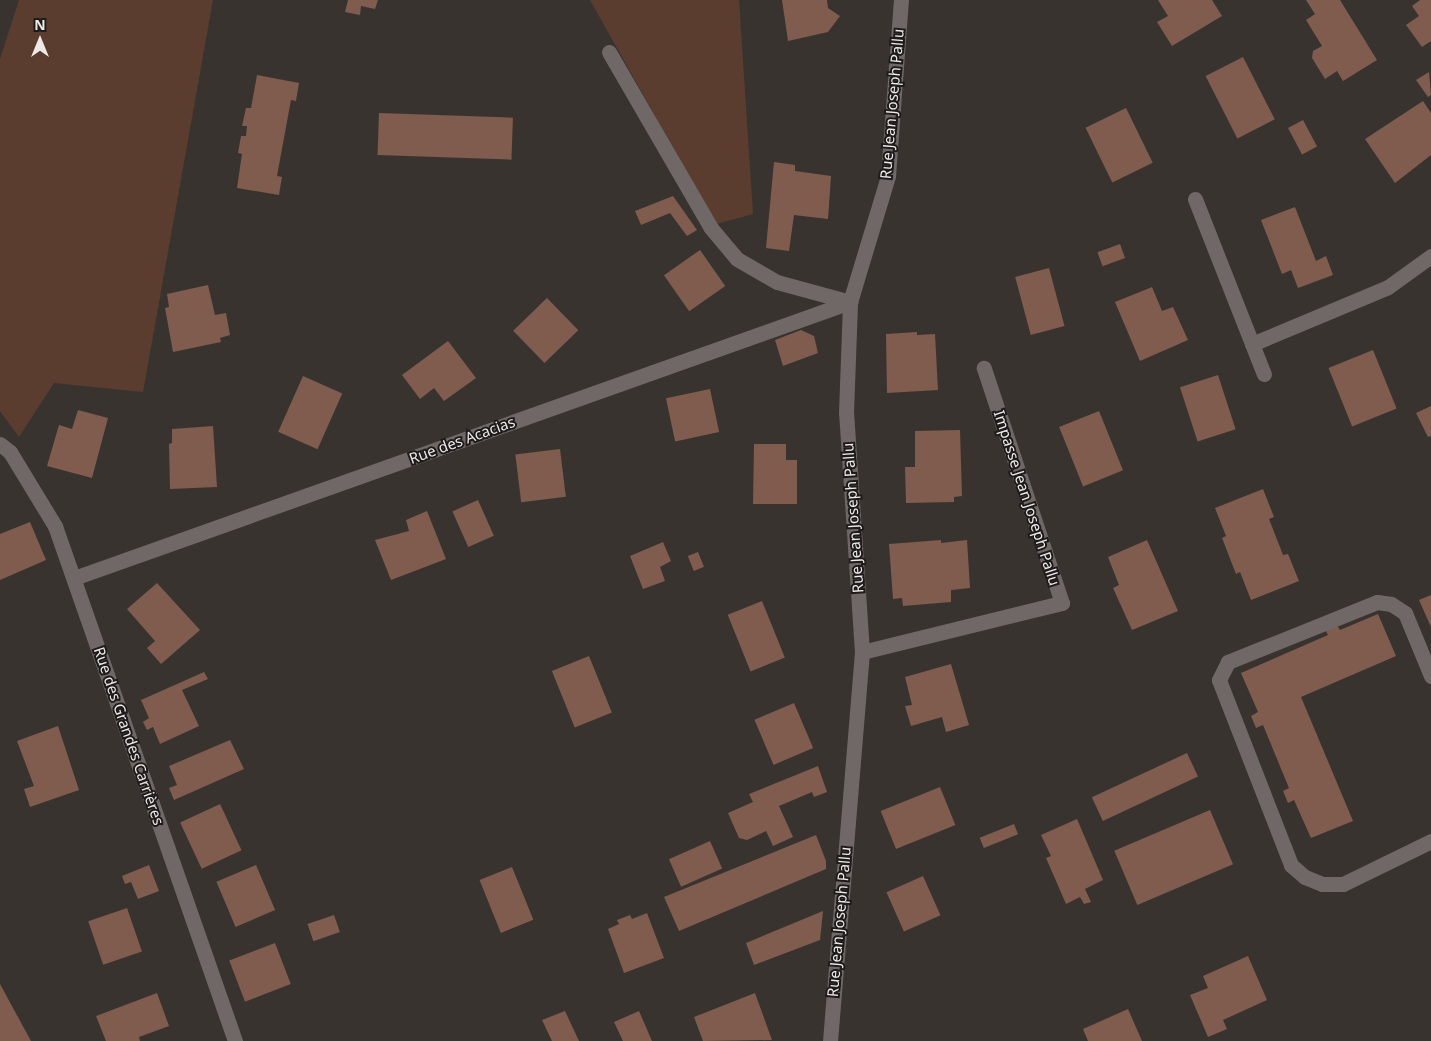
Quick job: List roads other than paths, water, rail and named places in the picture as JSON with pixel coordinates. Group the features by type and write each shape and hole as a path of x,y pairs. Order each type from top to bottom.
{"street":[{"name":"Rue Jean Joseph Pallu","path":"830,1041 862,652 846,413 850,302 888,176 901,0"},
{"path":"609,52 711,228 737,259 777,282 850,302"},
{"path":"1195,199 1264,374"},
{"path":"1252,344 1388,287 1431,256"},
{"name":"Rue des Acacias","path":"74,578 850,302"},
{"name":"Impasse Jean Joseph Pallu","path":"862,652 1062,603 984,368"},
{"name":"Rue des Grandes Carrières","path":"0,444 10,452 54,526 74,578 235,1041"},
{"path":"1431,676 1405,613 1391,604 1377,602 1228,662 1219,680 1291,865 1305,877 1322,884 1343,884 1431,841"}]}
